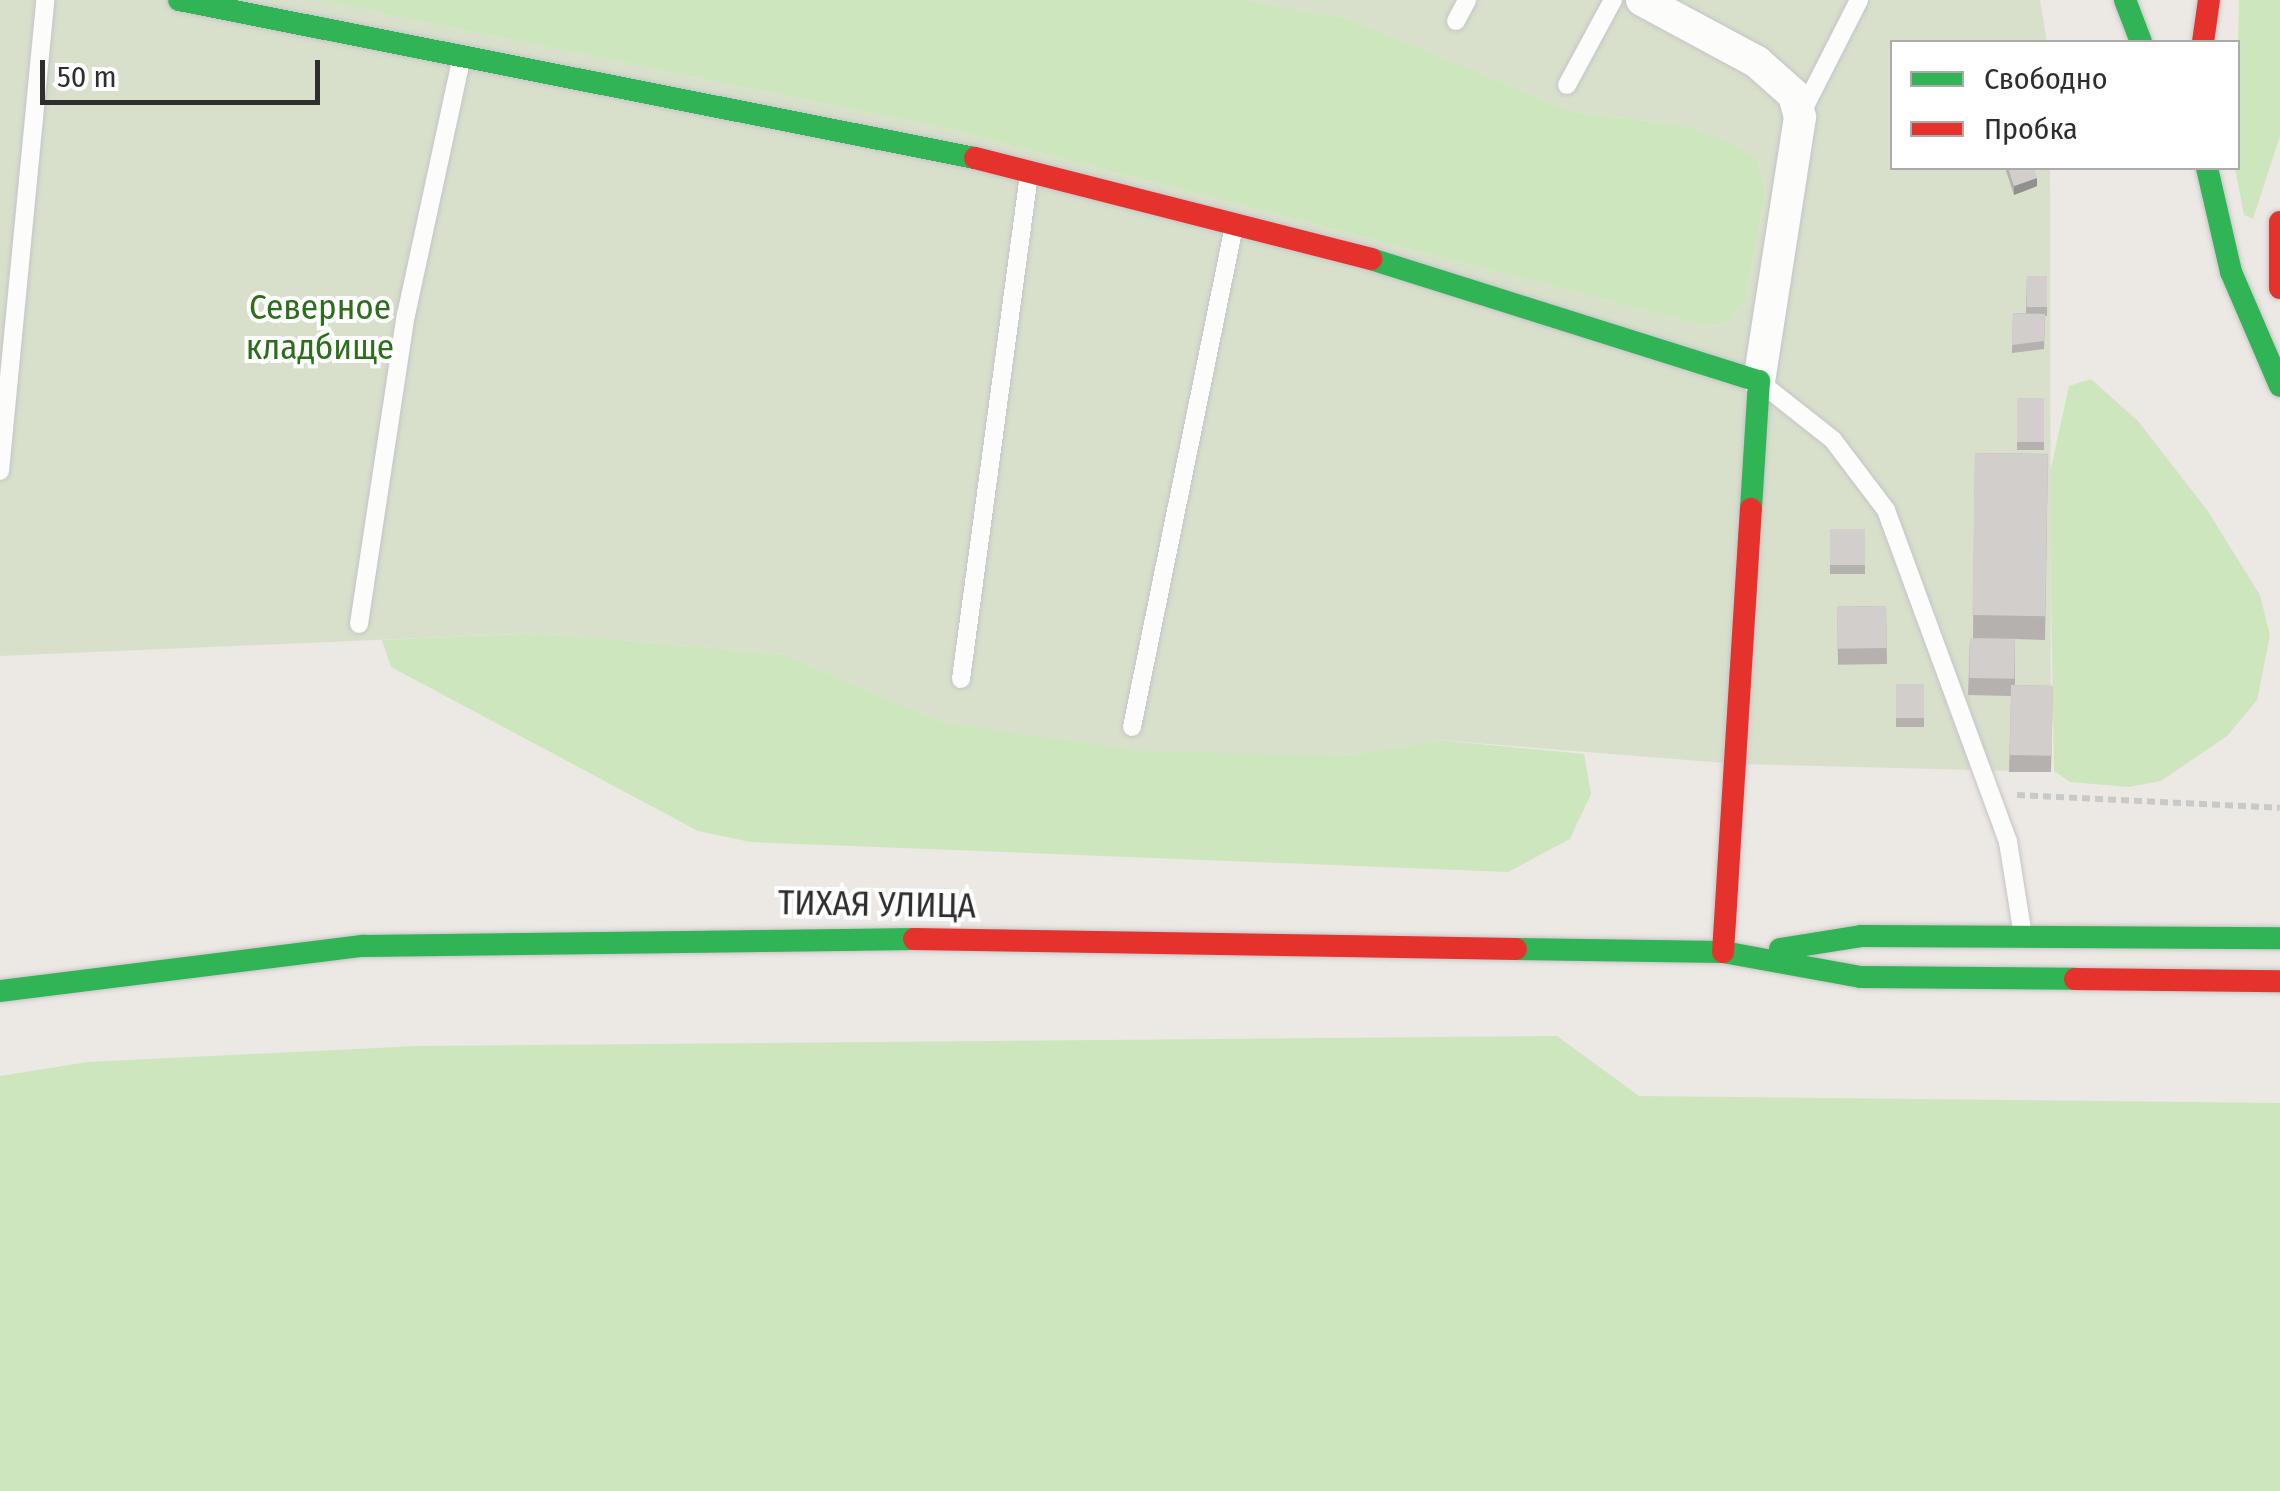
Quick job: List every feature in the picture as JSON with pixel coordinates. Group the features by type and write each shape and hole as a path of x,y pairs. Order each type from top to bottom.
{"main road":[{"path":"179,0 1029,175 1233,232 1487,289 1759,382 1723,952"},
{"path":"2125,0 2141,40"},
{"path":"2203,40 2209,0"},
{"path":"2191,170 2280,386"},
{"path":"2207,170 2231,272"},
{"path":"2280,222 2280,288"},
{"path":"1756,953 1861,936 2280,938"},
{"path":"2022,979 2024,936"},
{"name":"ТИХАЯ УЛИЦА","path":"0,991 364,946 526,938 1756,953"},
{"path":"1756,953 1860,978 2280,981"}],"street":[{"path":"1642,0 1778,76 1800,117 1759,382"}],"lane":[{"path":"0,471 44,0"},
{"path":"1456,21 1467,0"},
{"path":"1567,85 1613,0"},
{"path":"1800,117 1860,0"},
{"path":"359,624 406,314 461,60"},
{"path":"961,678 1029,175"},
{"path":"1132,726 1233,232"},
{"path":"1759,382 1833,440 1886,510 2008,842 2024,936"}],"path":[{"path":"2012,794 2280,808"}],"green space":[{"name":"Северное кладбище","path":"0,0 316,0 956,131 1708,327 1728,322 1746,298 1766,190 1757,159 1733,142 1683,125 1574,112 1351,19 1248,0 2040,0 2047,40 1890,40 1890,170 2050,170 2051,772 1737,764 1437,740 1343,756 1142,751 945,723 783,654 540,633 0,656"},
{"path":"316,0 1248,0 1351,19 1574,112 1683,125 1733,142 1757,159 1766,190 1746,298 1728,322 1708,327 956,131"},
{"path":"2239,0 2280,0 2280,136 2253,219 2244,215 2235,170 2240,170"},
{"path":"2091,379 2138,421 2207,510 2260,595 2270,635 2257,700 2227,736 2161,781 2129,787 2070,782 2054,771 2049,477 2069,386"},
{"path":"540,633 783,654 945,723 1343,756 1437,740 1584,754 1591,794 1570,839 1508,872 750,842 698,831 391,667 382,640"},
{"path":"1557,1036 1639,1096 2280,1103 2280,1491 0,1491 0,1076 88,1062 417,1046"}],"building":[{"path":"2009,170 2035,170 2037,178 2014,186"},
{"path":"2027,276 2047,276 2047,307 2027,307"},
{"path":"2013,313 2045,314 2044,341 2012,345"},
{"path":"2017,398 2044,398 2044,442 2017,442"},
{"path":"1975,453 2048,454 2045,616 1972,615"},
{"path":"1830,529 1865,529 1865,565 1830,565"},
{"path":"1886,606 1887,648 1838,649 1837,607"},
{"path":"1970,638 2015,639 2014,679 1969,678"},
{"path":"1896,684 1924,684 1924,718 1896,718"},
{"path":"2011,685 2053,686 2052,756 2010,755"}],"traffic: fast":[{"path":"179,0 975,158"},
{"path":"2125,0 2140,40"},
{"path":"2207,170 2231,272 2280,386"},
{"path":"1371,259 1759,381 1751,509"},
{"path":"1780,949 1861,936 2280,938"},
{"path":"0,991 363,946 914,939"},
{"path":"1516,949 1723,952 1861,977 2075,979"}],"traffic: jam":[{"path":"2203,40 2209,0"},
{"path":"975,158 1371,259"},
{"path":"2280,222 2280,288"},
{"path":"1723,952 1751,509"},
{"path":"914,939 1516,949"},
{"path":"2075,979 2280,981"}]}
